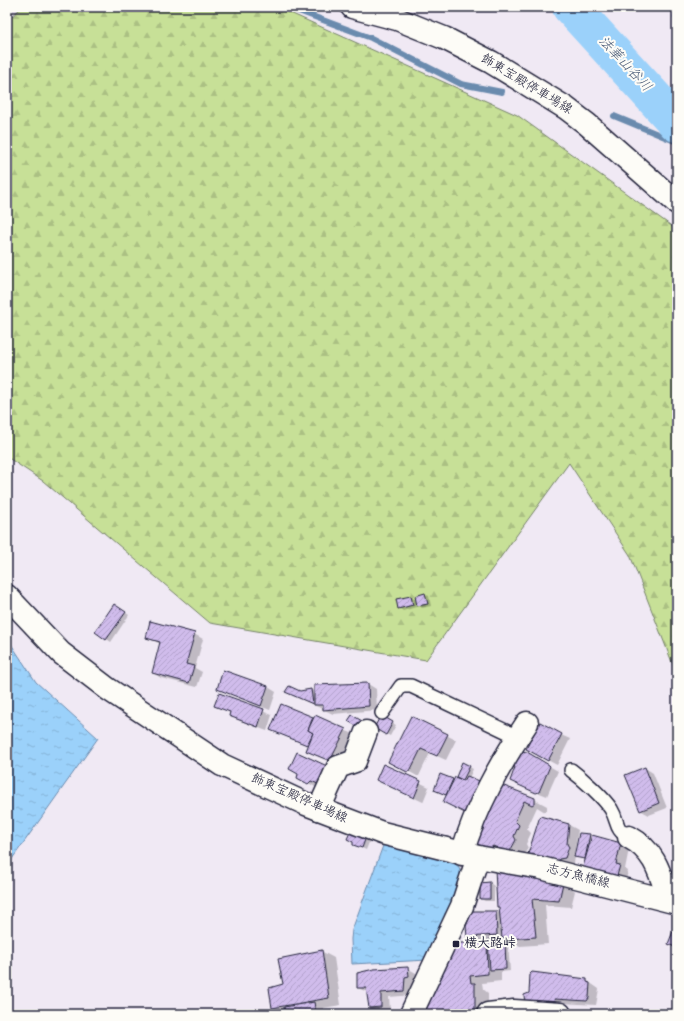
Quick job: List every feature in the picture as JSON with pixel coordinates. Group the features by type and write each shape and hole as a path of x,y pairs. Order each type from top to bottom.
{"main road":[{"name":"飾東宝殿停車場線","path":"352,7 397,19 444,38 491,62 566,108 587,124 677,203"},
{"name":"飾東宝殿停車場線","path":"7,596 61,653 108,689 222,765 319,809 382,833 470,855"},
{"path":"411,1014 462,906 480,804 522,730"},
{"path":"319,809 338,767 355,761 366,732"},
{"path":"630,837 643,844 655,860 673,901"},
{"name":"志方魚橋線","path":"470,855 541,868 673,901"},
{"path":"488,1014 514,1012 560,1014"}],"lane":[{"path":"382,713 401,686 411,686 522,730"},
{"path":"571,770 604,800 612,810 620,832 630,837"}],"green space":[{"path":"22,7 277,7 517,115 677,230 677,675 630,555 569,463 426,660 210,623 43,481 7,457 7,21"}],"water":[{"path":"7,638 36,682 98,738 7,866"},
{"path":"384,843 452,862 459,867 463,885 428,960 352,964 352,930"}],"building":[{"path":"425,593 428,604 417,606 415,596"},
{"path":"411,596 413,605 398,609 396,599"},
{"path":"114,604 126,612 106,640 95,632"},
{"path":"150,621 195,633 186,664 194,666 189,683 152,673 160,642 146,638"},
{"path":"223,670 268,686 261,706 217,689"},
{"path":"368,683 369,706 323,710 323,705 314,705 314,685"},
{"path":"289,686 300,691 311,689 313,704 285,692"},
{"path":"219,693 264,709 258,727 229,716 230,712 214,706"},
{"path":"281,704 313,717 308,730 313,733 307,745 270,730"},
{"path":"315,715 346,729 330,761 306,751 313,733 308,730"},
{"path":"352,715 362,721 358,727 348,721"},
{"path":"381,715 393,722 386,735 374,728"},
{"path":"411,716 448,734 437,756 421,749 410,771 407,772 388,762"},
{"path":"540,722 562,734 548,761 526,749"},
{"path":"517,750 527,752 550,766 539,792 536,793 510,781 515,767 510,763"},
{"path":"297,752 327,766 318,784 311,781 308,784 297,778 298,774 289,769"},
{"path":"462,762 470,766 463,780 456,777"},
{"path":"383,764 421,781 414,798 376,780"},
{"path":"645,767 659,803 640,811 625,775"},
{"path":"440,774 453,779 446,795 434,790"},
{"path":"467,776 482,782 467,814 443,802 455,777 464,781"},
{"path":"499,784 535,798 535,803 532,805 524,801 515,821 519,825 514,836 516,840 509,853 493,846 489,851 474,845"},
{"path":"540,816 569,824 567,844 569,847 565,858 559,859 558,862 530,856 528,854"},
{"path":"351,830 366,837 362,848 353,845 353,842 347,839"},
{"path":"579,833 590,834 585,859 574,857"},
{"path":"592,835 621,843 616,864 620,865 617,876 583,867"},
{"path":"495,869 563,883 559,901 532,899 536,937 502,938 499,907 497,907"},
{"path":"490,882 490,899 480,899 480,883"},
{"path":"472,911 496,911 497,935 467,937 466,926"},
{"path":"677,921 677,948 668,944"},
{"path":"500,938 505,940 506,969 490,970 488,940"},
{"path":"455,943 487,943 488,974 470,976 471,983 475,983 475,1010 453,1014 424,1014"},
{"path":"322,950 329,998 272,1008 269,988 283,984 278,959"},
{"path":"408,967 409,976 405,977 404,991 381,993 381,1007 369,1008 366,988 357,988 357,973 374,969"},
{"path":"532,972 587,979 587,982 590,983 589,998 587,1001 554,999 555,1002 553,1004 525,1005 524,995 529,993 530,974"},
{"path":"314,1002 316,1014 285,1014 284,1007"}],"waterway":[{"path":"288,7 371,38 461,84 502,92"},
{"name":"法華山谷川","path":"571,7 677,123"},
{"path":"614,116 677,142"}],"place":[{"name":"横大路峠","path":"456,944"}]}
